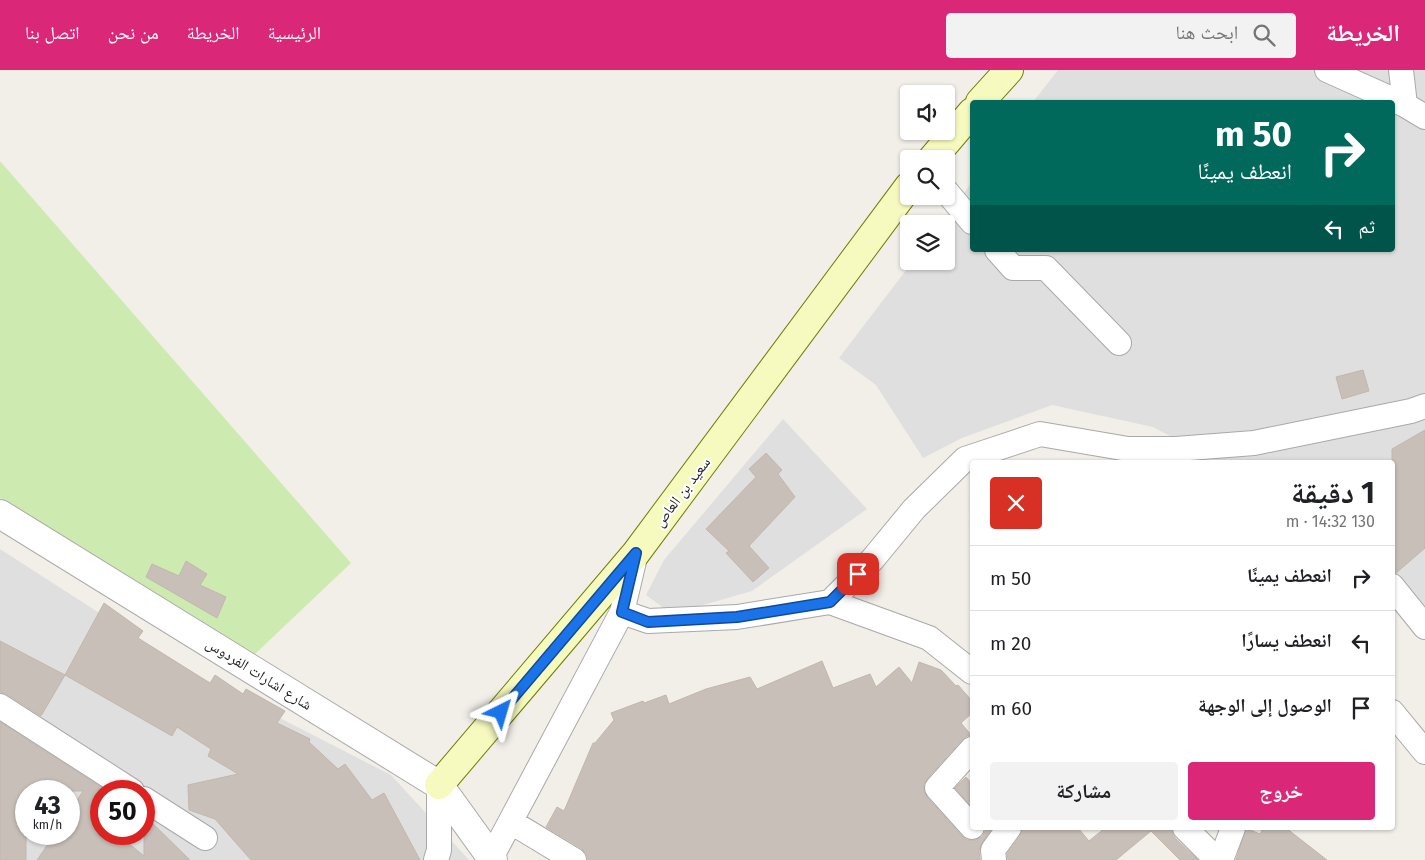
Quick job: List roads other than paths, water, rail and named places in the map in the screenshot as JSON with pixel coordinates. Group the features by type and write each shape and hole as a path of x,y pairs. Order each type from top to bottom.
{"main road":[{"path":"982,100 1009,70"},
{"path":"940,150 970,114"},
{"name":"سعيد بن العاص","path":"439,785 636,553 900,198"}],"street":[{"path":"1327,70 1332,74 1393,100"},
{"path":"1401,70 1405,105"},
{"path":"1395,101 1425,117"},
{"path":"955,202 970,220"},
{"path":"999,252 1012,268 1046,268 1119,343"},
{"path":"1178,458 1425,406"},
{"path":"830,602 872,560 914,510 965,459 1040,434 1193,460"},
{"name":"شارع اشارات الفردوس","path":"2,520 439,785 492,859"},
{"path":"492,859 622,612 636,553"},
{"path":"1395,590 1425,627"},
{"path":"622,612 648,622 737,617 830,602 929,638 970,670"},
{"path":"0,706 115,780"},
{"path":"1395,716 1425,752"},
{"path":"970,752 936,788 970,824"},
{"path":"436,860 440,850 439,785"},
{"path":"155,806 205,838"},
{"path":"511,822 574,860"},
{"path":"975,830 994,855 1008,830"},
{"path":"1187,830 1217,860"},
{"path":"1221,860 1232,830"}]}
